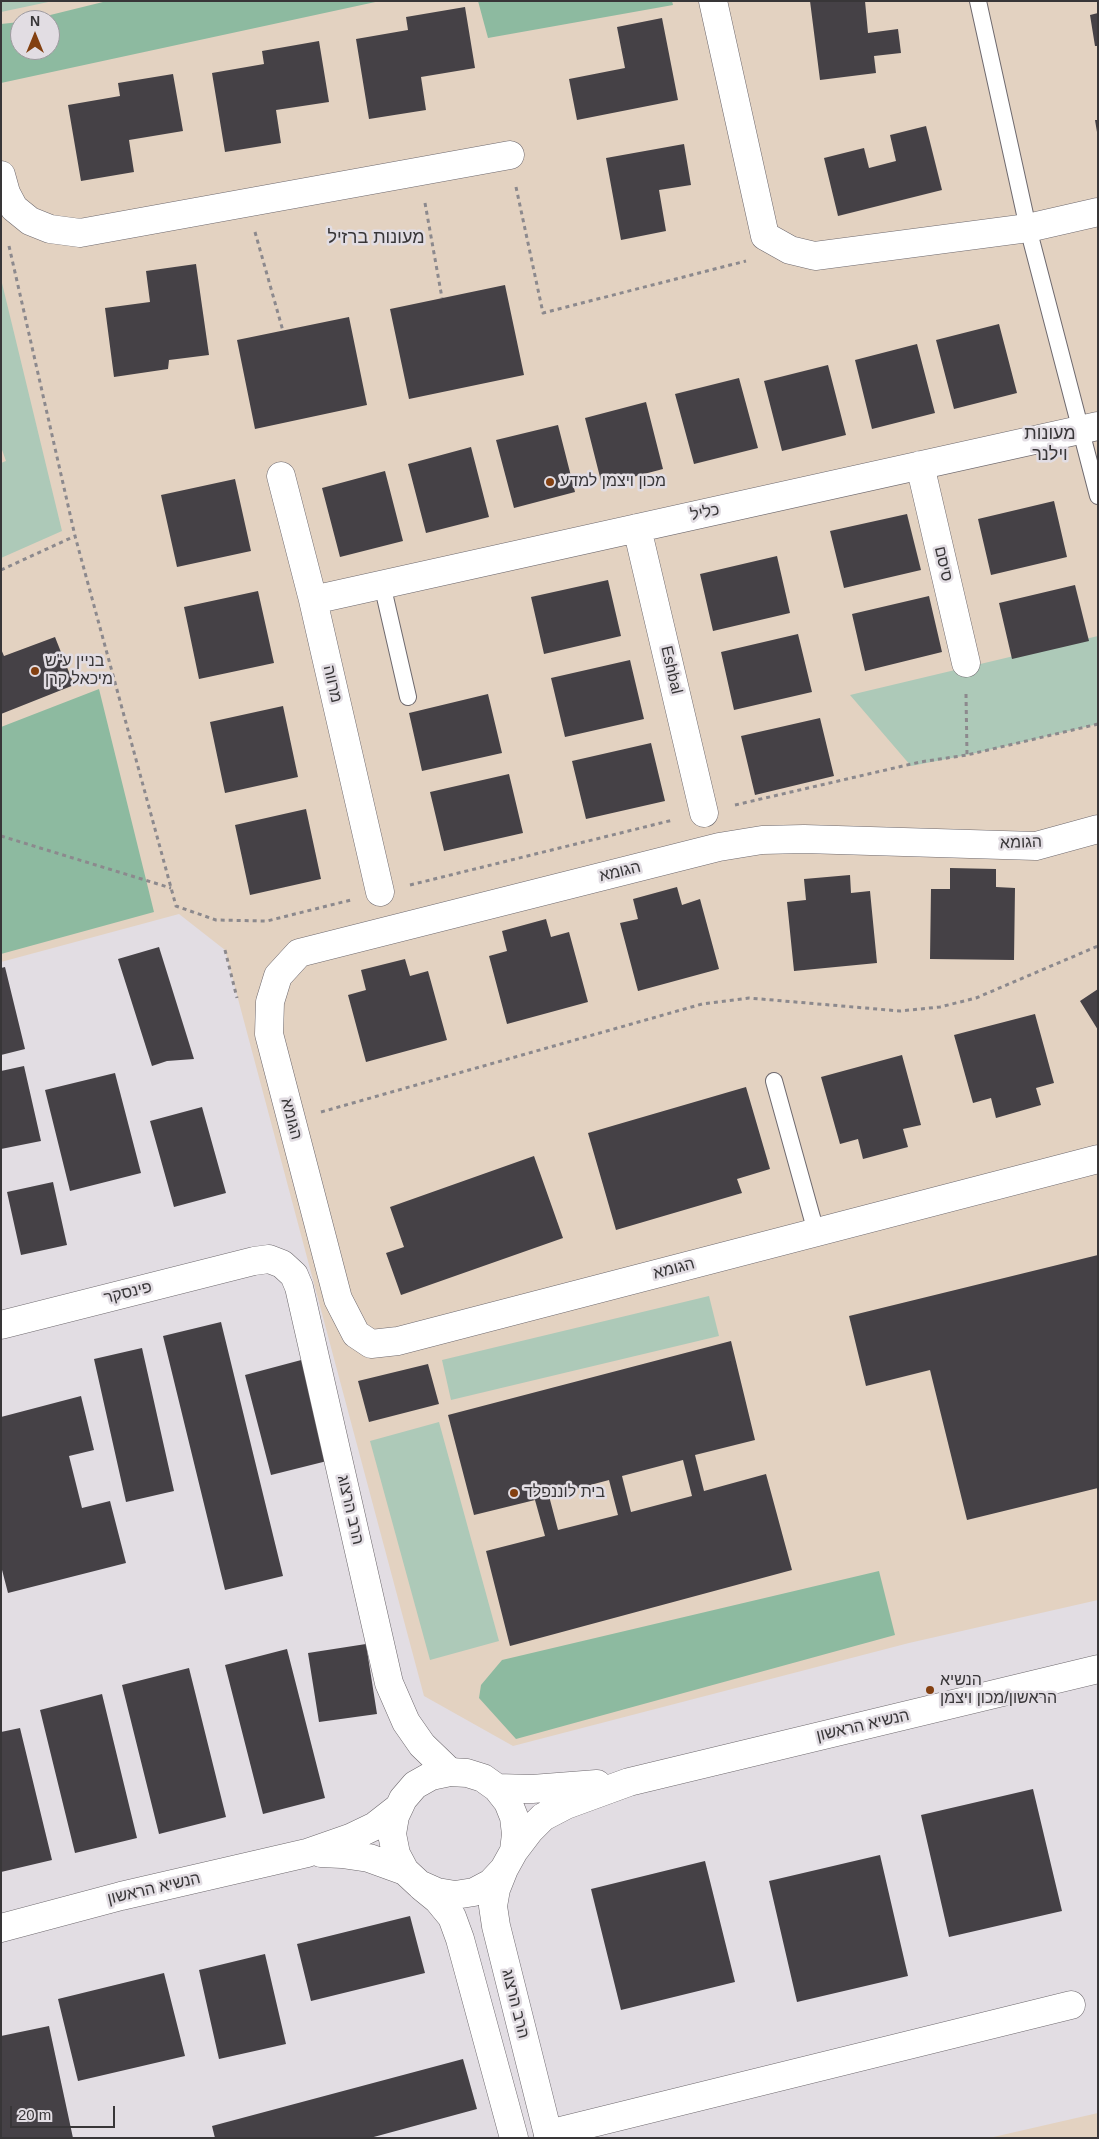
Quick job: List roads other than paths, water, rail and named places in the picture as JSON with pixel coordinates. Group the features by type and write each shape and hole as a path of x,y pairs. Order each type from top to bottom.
{"street":[{"path":"713,1 765,236 790,250 815,256 1028,228 1098,212"},
{"path":"1,175 6,193 14,208 30,221 50,228 80,233 510,155"},
{"name":"כליל","path":"313,600 1089,428"},
{"name":"סיסם","path":"920,465 966,664"},
{"name":"מרווה","path":"281,476 313,600 380,892"},
{"name":"Eshbal","path":"637,528 704,813"},
{"name":"הגומא","path":"1098,829 1036,846 804,838 762,840 719,847 298,953 278,976 270,1002 268,1034 338,1299 356,1334 371,1344 407,1338 1098,1159"},
{"name":"הרב הרצוג","path":"254,1261 269,1259 282,1264 294,1275 389,1683 406,1722 422,1745 450,1772"},
{"name":"פינסקר","path":"1,1325 254,1261"},
{"name":"הנשיא הראשון","path":"308,1853 342,1854 369,1858 437,1892 455,1895 474,1892 491,1883 543,1817 566,1805 629,1782 1098,1669"},
{"name":"הנשיא הראשון","path":"412,1878 396,1854 392,1834 395,1816 403,1799 415,1785 431,1776 450,1772 467,1773 483,1778 497,1788 508,1802 514,1817 516,1834 509,1860"},
{"name":"הנשיא הראשון","path":"497,1788 540,1788 629,1782"},
{"name":"הנשיא הראשון","path":"1,1928 121,1896 308,1853 350,1838 375,1826 398,1808"},
{"name":"הרב הרצוג","path":"509,1860 496,1889 493,1906 496,1926 549,2136"},
{"path":"412,1878 438,1900 452,1917 460,1939 514,2138"},
{"path":"549,2136 1071,2005"}],"lane":[{"path":"978,1 1028,228 1089,428 1098,496"},
{"path":"382,584 408,697"},
{"path":"774,1082 816,1232"}],"place":[{"name":"מכון ויצמן למדע","path":"550,482"},
{"name":"בניין ע\"ש מיכאל קרן","path":"35,671"},
{"name":"בית לוננפלד","path":"514,1493"},
{"name":"הנשיא הראשון/מכון ויצמן","path":"930,1690"}],"district":[{"name":"מעונות ברזיל","path":"376,238"},
{"name":"מעונות וילנר","path":"1050,444"}]}
